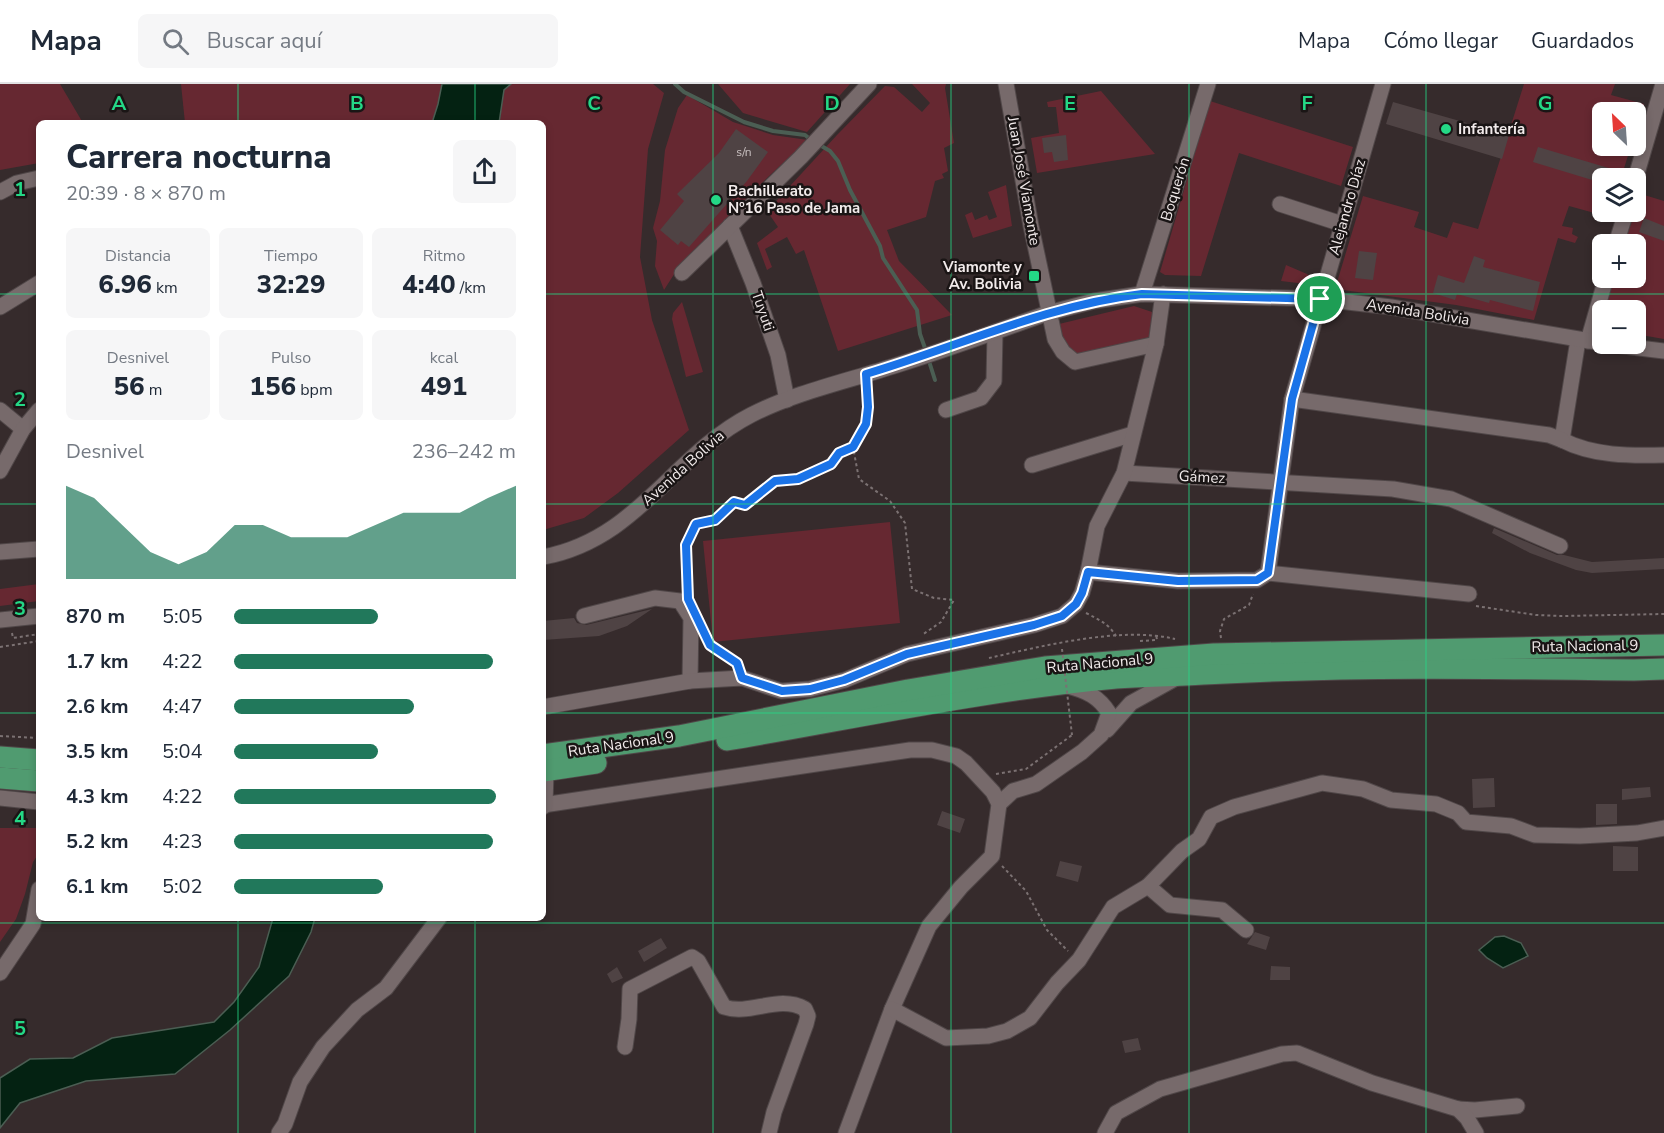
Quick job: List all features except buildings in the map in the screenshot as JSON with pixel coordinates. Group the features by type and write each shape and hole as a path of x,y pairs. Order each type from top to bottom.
{"highway":[{"name":"Ruta Nacional 9","path":"546,766 908,690 1045,667 1225,653 1664,645"},
{"name":"Ruta Nacional 9","path":"546,766 1060,684 1119,678 1283,670 1664,669"},
{"path":"0,757 36,760"},
{"path":"0,778 36,781"}],"street":[{"path":"682,273 815,143 869,84"},
{"name":"Juan José Viamonte","path":"1006,84 1048,313 1055,339 1063,352 1075,362 1156,344"},
{"name":"Boquerón","path":"1142,294 1208,84"},
{"name":"Alejandro Díaz","path":"1268,573 1292,399 1383,84"},
{"path":"1638,168 1663,84"},
{"path":"0,185 36,179"},
{"path":"0,192 17,183"},
{"path":"1280,204 1342,224"},
{"name":"Tuyuti","path":"730,226 778,355 787,400"},
{"path":"0,307 36,285"},
{"path":"1562,440 1603,288"},
{"name":"Avenida Bolivia","path":"546,556 572,550 605,534 646,502 707,444 751,415 787,400 1048,313 1094,301 1142,294 1320,299 1391,307 1589,341"},
{"path":"546,706 690,681 742,678 782,691 810,689 844,680 907,654 1034,625 1062,616 1076,604 1082,593 1097,526 1124,473 1156,344 1163,294"},
{"path":"946,410 981,398 994,381 995,332"},
{"path":"1646,349 1664,351"},
{"path":"1292,399 1549,435 1592,452 1641,456 1664,455"},
{"path":"0,410 23,429"},
{"path":"0,471 11,448 36,414"},
{"path":"1032,465 1133,434"},
{"name":"Gámez","path":"1124,473 1393,489 1451,499 1560,546"},
{"path":"0,552 36,549"},
{"path":"1088,572 1178,581 1257,580 1268,573 1469,594"},
{"path":"584,616 655,598 680,601 691,618 690,681"},
{"path":"0,621 36,616"},
{"path":"999,804 1013,791 1036,784 1061,769 1101,735 1131,703 1181,675"},
{"path":"1060,684 1086,691 1102,702 1109,713 1101,735"},
{"path":"546,806 910,750 932,750 956,756 980,777 993,792 999,804 992,856 961,887 929,926 892,1009 846,1133"},
{"path":"892,1009 946,1038 988,1036 1007,1031 1030,1018 1057,983 1079,960 1113,907 1148,886 1182,851 1199,839 1211,817 1234,807 1322,783 1363,789 1391,800 1436,804 1458,813 1466,822 1511,826 1535,835 1626,834 1664,828"},
{"path":"0,798 36,802"},
{"path":"1148,886 1170,905 1222,910 1246,930"},
{"path":"0,973 33,924 36,906"},
{"path":"279,1133 285,1124 300,1082 323,1047 357,1010 386,988 437,921"},
{"path":"625,1047 630,989 657,973 692,957 698,961 724,1007 733,1010 787,1003 797,1004 805,1009 806,1024 774,1112 769,1133"},
{"path":"1105,1133 1116,1113 1160,1089 1282,1054 1297,1053 1372,1083 1458,1109 1474,1110 1517,1106"},
{"path":"1458,1109 1476,1133"}],"path":[{"path":"687,588 686,545 696,524 715,520 734,502 745,505 775,481 798,479 831,464 839,453 853,447 866,424 868,407 866,374"},
{"path":"853,447 859,478 891,501 905,523 912,589 934,598 954,600 941,622 912,642 907,654"},
{"path":"1076,604 1089,614 1101,619 1116,636"},
{"path":"704,634 710,645 737,663 742,678"},
{"path":"1152,640 1158,640 1156,634"},
{"path":"0,647 36,641"},
{"path":"980,777 1026,769 1072,735 1062,649"},
{"path":"0,736 36,738"},
{"path":"992,856 1026,891 1047,930 1079,960"}],"shaded area":[{"path":"0,84 60,84 81,120 36,120 36,164 0,170"},
{"path":"181,84 442,84 433,120 185,120"},
{"path":"442,84 511,84 504,90 499,120 433,120"},
{"path":"511,84 653,84 664,93 648,149 640,257 652,320 689,430 618,493 584,518 546,529 546,120 499,120 504,90"},
{"path":"718,84 850,84 807,132 743,113"},
{"path":"912,84 946,84 954,143 944,148 948,171 942,174 944,178 935,181 926,217 887,230 899,261 952,315 838,351 804,250 796,254 787,237 765,249 772,267 767,270 757,243 778,227 767,211 885,86 894,87 922,112 930,103"},
{"path":"1524,84 1615,84 1611,95 1637,102 1592,102 1592,156 1628,156 1624,168 1592,168 1592,212 1569,206 1562,226 1573,228 1572,234 1578,237 1575,243 1558,238 1534,320 1456,305 1335,289 1363,196 1419,212 1414,227 1447,238 1453,222 1478,229"},
{"path":"1101,91 1155,154 1037,173 1031,138 1059,133 1056,107 1048,107 1047,102"},
{"path":"687,95 733,122 773,135 808,140 680,265 664,290 655,266 657,241 653,228 660,201 665,150 678,108"},
{"path":"1210,101 1353,147 1341,186 1239,153 1201,276 1165,275 1160,272"},
{"path":"1006,185 1012,226 973,238 965,215 972,212 975,220 987,215 989,220 997,217 988,192"},
{"path":"1646,196 1664,201 1664,339 1646,336 1646,300 1604,300 1609,288 1646,288 1646,234 1627,234 1631,222 1646,222"},
{"path":"1286,265 1313,279 1306,284 1281,281"},
{"path":"682,302 703,372 686,377 672,319 673,313"},
{"path":"1134,306 1155,313 1148,341 1078,356 1061,342 1059,324"},
{"path":"890,522 900,623 713,642 703,541"},
{"path":"36,584 36,601 0,606 0,589"},
{"path":"0,828 36,828 36,858 25,894 16,919 0,942"},
{"path":"272,921 314,921 289,976 230,1030 175,1074 86,1081 20,1103 0,1128 0,1078 30,1059 73,1058 112,1038 214,1022 234,1002 259,967"},
{"path":"1504,936 1521,943 1528,956 1503,968 1479,950 1495,937"}],"waterway":[{"path":"675,84 684,92 744,122 773,131 805,135 811,140"},
{"path":"818,144 830,151 838,161 850,190 880,246 883,258 917,310 920,334 926,351"},
{"path":"928,358 935,380"}],"place":[{"name":"Infantería","path":"1446,129"},
{"name":"Bachillerato Nº16 Paso de Jama","path":"716,200"},
{"name":"Viamonte y Av. Bolivia","path":"1034,276"}],"route":[{"path":"1142,294 1320,299 1292,399 1268,573 1257,580 1178,581 1088,572 1076,604 1062,616 1034,625 995,632 907,654 844,680 810,689 782,691 742,678 737,663 710,645 688,599 686,545 696,524 715,520 734,502 745,505 775,481 798,479 831,464 839,453 853,447 866,424 868,407 866,374 1048,313 1117,297 1142,294"}]}
